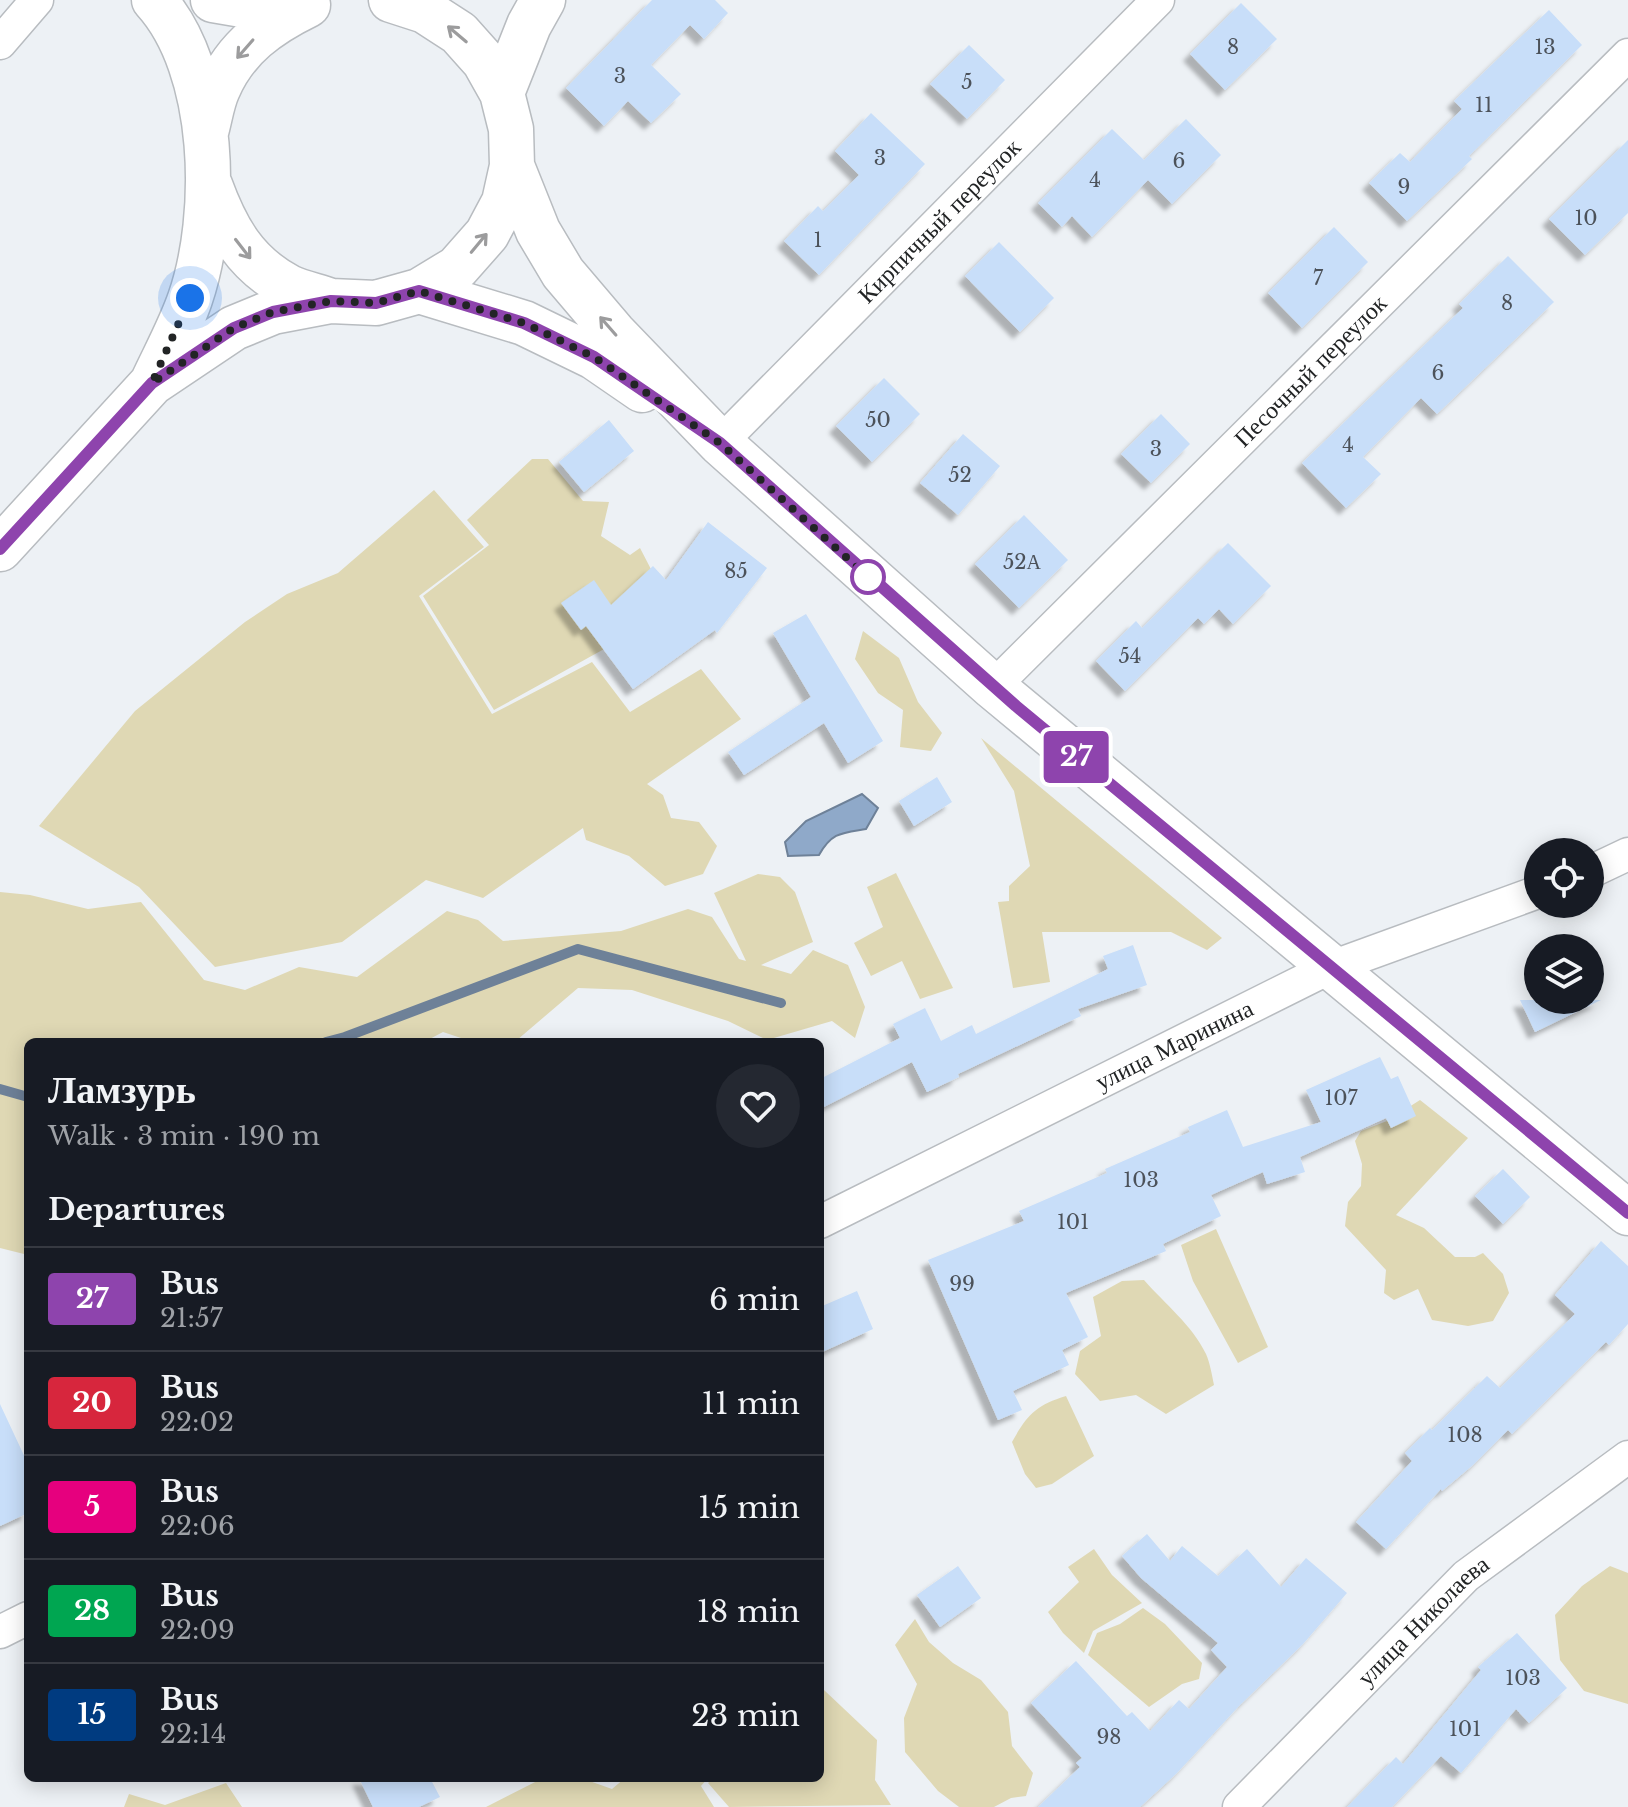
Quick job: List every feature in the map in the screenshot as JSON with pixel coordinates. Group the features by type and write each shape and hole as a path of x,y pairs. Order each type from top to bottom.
{"main road":[{"path":"152,383 190,298 203,237 208,180 206,134 198,87 184,49 154,0"},
{"path":"213,0 254,7 319,2"},
{"path":"0,549 152,383 234,328 273,312 331,301 376,303 419,291 457,268 487,234 504,202 512,166 511,129 502,93 484,61 459,33 425,11 391,0"},
{"path":"502,93 529,25 543,0"},
{"path":"206,134 217,89 242,49 272,23 319,2"},
{"path":"512,166 538,231 563,273 614,333 720,443 993,687 1628,1213"},
{"path":"208,180 224,224 253,261 289,287 331,301"},
{"path":"419,291 524,323 594,357 720,443"}],"street":[{"path":"0,43 37,0"},
{"name":"Кирпичный переулок","path":"720,443 1158,0"},
{"name":"Песочный переулок","path":"993,687 1628,55"},
{"path":"1604,865 1628,854"},
{"name":"улица Маринина","path":"824,1220 1329,968 1524,897"},
{"name":"улица Николаева","path":"1239,1807 1466,1576 1628,1457"},
{"path":"0,1632 24,1620"}],"shaded area":[{"path":"532,459 548,459 583,501 609,502 601,536 630,555 640,548 654,575 633,633 494,710 423,596 489,545 467,520"},
{"path":"434,490 484,547 419,596 492,714 592,662 630,712 701,669 741,719 647,784 663,795 671,818 699,822 717,846 703,874 665,886 629,856 586,840 583,828 483,898 426,880 342,942 215,967 139,887 39,826 135,711 245,622 287,594 338,573"},
{"path":"863,631 899,658 918,702 942,733 931,751 900,747 903,710 878,693 855,659"},
{"path":"981,738 1222,938 1207,950 1171,932 1042,932 1050,982 1013,988 998,902 1009,901 1009,886 1030,866 1014,791"},
{"path":"896,873 953,988 920,999 902,961 871,976 854,943 883,927 867,887"},
{"path":"758,874 780,877 795,892 813,942 761,965 791,974 813,950 848,965 865,1007 855,1038 832,1021 774,1038 763,1038 728,1021 632,990 578,988 519,1038 461,1038 443,1032 432,1038 24,1038 24,1254 0,1248 0,892 30,895 88,909 141,902 204,980 245,990 299,967 357,977 447,911 478,920 503,941 621,931 688,909 712,917 739,959 746,961 714,893"},
{"path":"1420,1100 1468,1138 1396,1215 1424,1228 1455,1257 1475,1257 1483,1253 1503,1274 1509,1293 1493,1321 1468,1326 1432,1320 1418,1289 1394,1300 1384,1293 1386,1270 1345,1226 1348,1202 1361,1186 1362,1164 1355,1141 1361,1131 1387,1121"},
{"path":"1216,1229 1268,1347 1238,1363 1193,1281 1181,1245"},
{"path":"1144,1280 1200,1343 1209,1361 1214,1385 1166,1414 1136,1395 1100,1401 1075,1374 1080,1351 1101,1336 1093,1297 1122,1281"},
{"path":"1066,1396 1094,1456 1052,1484 1036,1488 1025,1474 1012,1442 1033,1412"},
{"path":"1094,1549 1112,1575 1142,1603 1093,1631 1084,1653 1063,1633 1048,1612 1079,1582 1068,1567"},
{"path":"1610,1566 1628,1573 1628,1704 1584,1691 1560,1660 1555,1615 1582,1586"},
{"path":"1143,1608 1165,1624 1202,1663 1199,1679 1182,1684 1149,1707 1088,1655 1097,1633 1120,1624"},
{"path":"915,1619 929,1642 953,1663 981,1680 1008,1712 1012,1746 1033,1773 1026,1796 1011,1798 994,1807 959,1807 938,1791 905,1752 904,1718 917,1684 895,1645"},
{"path":"824,1690 877,1740 875,1780 891,1805 729,1807 708,1783 824,1782"},
{"path":"535,1782 592,1782 612,1789 620,1782 704,1782 701,1786 714,1807 486,1807"},
{"path":"226,1783 242,1807 124,1807 129,1794 165,1805"}],"water":[{"path":"862,794 878,808 866,829 838,835 828,842 819,855 788,856 785,842 806,821"}],"building":[{"path":"652,0 715,0 728,13 704,39 690,25 651,65 681,94 651,123 628,101 604,126 566,88"},
{"path":"1241,3 1277,39 1225,90 1190,54"},
{"path":"1549,10 1582,45 1407,221 1369,183 1400,153 1410,162 1462,109 1454,101"},
{"path":"969,45 1005,80 967,119 930,84"},
{"path":"871,113 925,164 819,275 784,241 818,206 823,211 859,175 835,151"},
{"path":"1186,119 1221,155 1172,204 1148,180 1092,237 1072,216 1062,227 1038,203 1112,129 1144,160"},
{"path":"1628,140 1628,213 1585,255 1549,219"},
{"path":"1334,227 1368,262 1302,328 1268,293"},
{"path":"999,242 1054,298 1020,332 965,276"},
{"path":"1508,256 1554,302 1437,414 1421,398 1363,457 1381,474 1346,508 1302,463 1463,308 1459,304"},
{"path":"884,378 920,414 872,462 836,426"},
{"path":"1161,414 1190,444 1151,483 1121,454"},
{"path":"609,420 634,451 584,492 559,462"},
{"path":"963,434 1000,466 958,515 920,483"},
{"path":"1024,515 1068,560 1019,608 975,564"},
{"path":"708,522 767,568 717,633 715,630 633,689 586,626 581,630 561,603 594,580 611,605 653,566 666,580"},
{"path":"1228,543 1271,586 1233,624 1219,609 1204,624 1198,618 1125,691 1096,661 1136,621 1142,628"},
{"path":"806,614 883,741 848,763 824,723 744,775 728,752 811,697 773,633"},
{"path":"937,777 952,802 914,826 899,801"},
{"path":"1133,945 1147,985 1078,1009 1081,1016 958,1074 959,1077 927,1092 912,1062 824,1107 824,1077 900,1038 893,1024 925,1008 941,1041 972,1025 976,1034 1108,969 1103,956"},
{"path":"1527,1014 1572,1014 1535,1032"},
{"path":"1380,1057 1391,1079 1398,1076 1416,1116 1391,1128 1386,1118 1300,1157 1305,1172 1267,1184 1263,1172 1211,1195 1221,1216 1163,1244 1166,1251 1066,1293 1088,1337 1062,1350 1069,1365 1013,1391 1022,1410 998,1420 928,1260 1024,1221 1019,1211 1107,1173 1105,1169 1190,1132 1188,1127 1227,1110 1243,1147 1321,1122 1306,1090"},
{"path":"1503,1169 1530,1197 1503,1224 1475,1196"},
{"path":"1601,1241 1628,1266 1628,1324 1512,1434 1508,1430 1473,1465 1441,1489 1386,1549 1356,1522 1412,1461 1405,1453 1430,1428 1432,1430 1487,1376 1500,1388 1575,1314 1555,1295"},
{"path":"857,1291 873,1329 824,1351 824,1305"},
{"path":"0,1404 24,1455 24,1515 0,1526"},
{"path":"1147,1534 1170,1561 1182,1546 1218,1576 1247,1549 1281,1587 1306,1558 1347,1593 1303,1644 1140,1807 1038,1807 1080,1767 1076,1763 1082,1758 1031,1703 1076,1661 1127,1716 1132,1712 1150,1731 1179,1700 1189,1709 1227,1667 1211,1650 1218,1643 1141,1578 1122,1556"},
{"path":"958,1566 981,1598 940,1627 917,1595"},
{"path":"1517,1633 1567,1688 1529,1723 1516,1709 1461,1773 1441,1756 1392,1807 1347,1807 1396,1757 1403,1764 1481,1670 1478,1667"},
{"path":"361,1782 432,1782 440,1797 419,1807 373,1807"}],"waterway":[{"path":"341,1038 578,949 781,1003"},
{"path":"0,1089 24,1096"}],"bus line":[{"name":"27","path":"0,549 152,383 234,328 273,312 331,301 376,303 419,291 524,323 594,357 720,443 1016,706 1628,1213"}],"route":[{"path":"190,298 152,383 234,328 273,312 331,301 376,303 419,291 524,323 594,357 720,443 868,577"}]}
